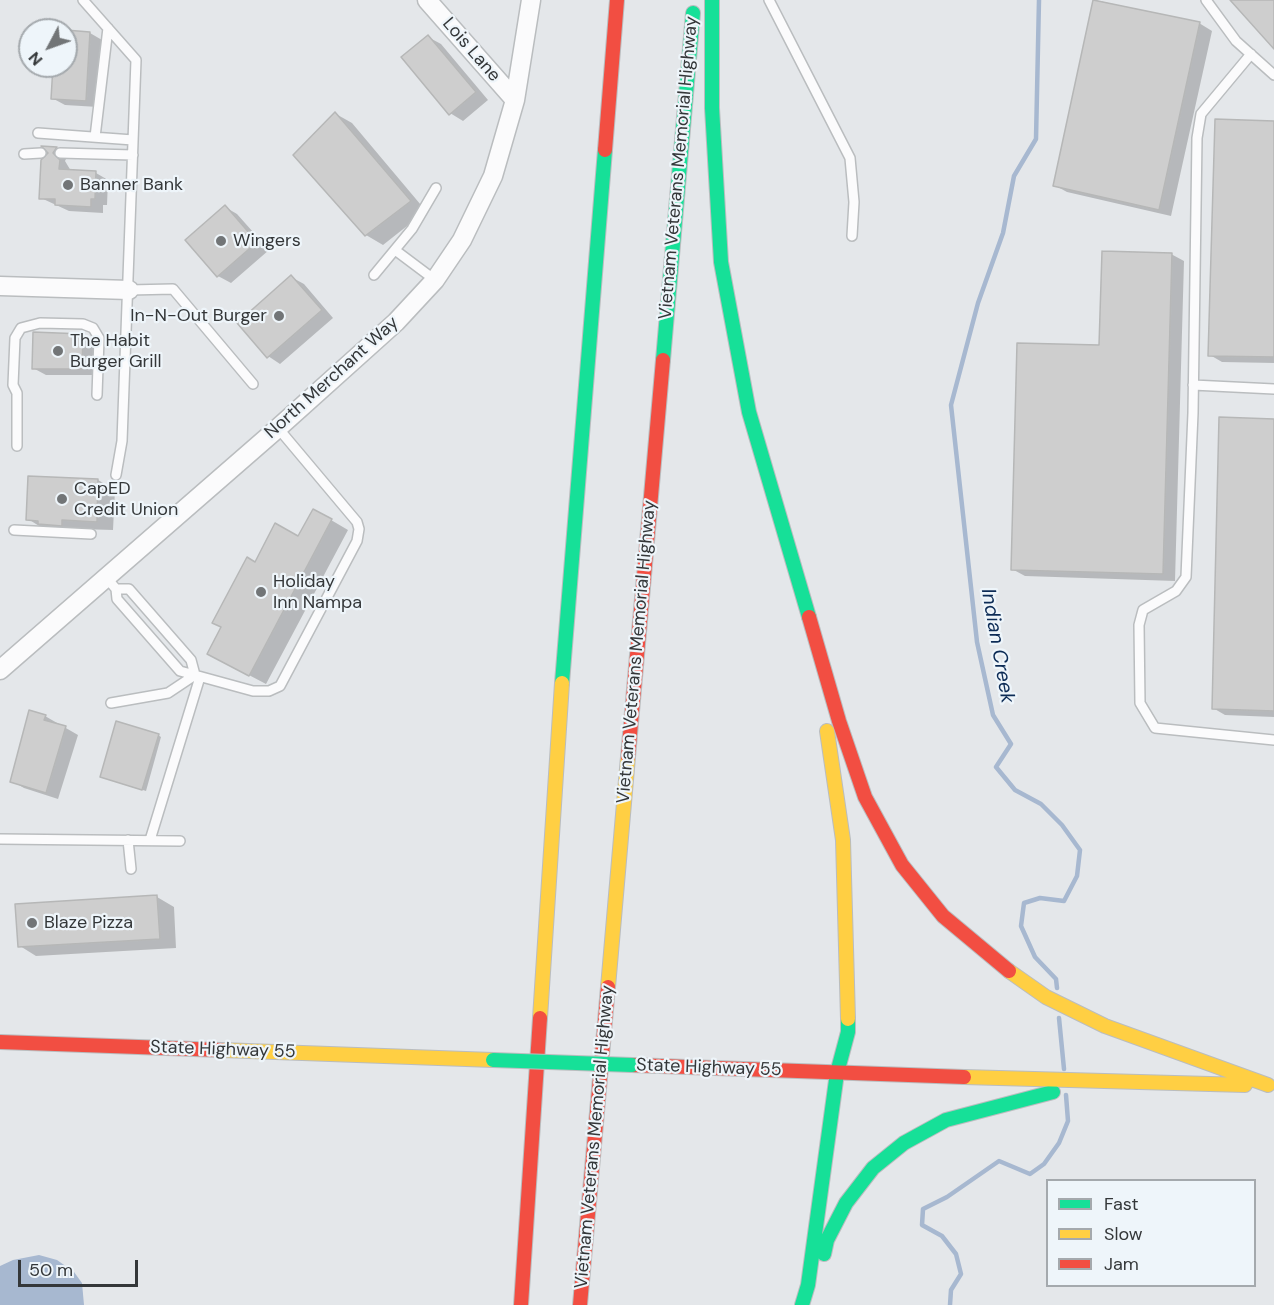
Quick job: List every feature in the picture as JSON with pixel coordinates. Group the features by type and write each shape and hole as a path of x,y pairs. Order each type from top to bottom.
{"highway":[{"path":"521,1303 564,646 617,0"},
{"name":"Vietnam Veterans Memorial Highway","path":"580,1305 694,0"},
{"path":"712,0 712,108 721,262 749,411 826,724 843,840 848,1032 837,1073 808,1285 802,1305"},
{"path":"749,411 839,721 865,797 902,865 943,916 992,959 1046,997 1105,1026 1271,1085"},
{"name":"State Highway 55","path":"0,1042 1093,1082 1271,1085"},
{"path":"810,1305 827,1240 846,1203 873,1168 904,1143 946,1120 1093,1082"}],"street":[{"name":"North Merchant Way","path":"0,670 111,583 396,322 435,280 462,240 494,176 515,100 531,0"},
{"name":"Lois Lane","path":"433,2 515,100"},
{"path":"0,286 129,290"}],"lane":[{"path":"83,0 136,60 123,441 116,475"},
{"path":"769,0 850,158 854,202 852,236"},
{"path":"1206,0 1236,41 1274,75"},
{"path":"95,137 108,28"},
{"path":"1251,54 1201,114 1197,138 1193,385 1186,577 1176,591 1143,610 1139,625 1140,703 1155,728 1274,740"},
{"path":"38,133 133,140"},
{"path":"24,154 41,153"},
{"path":"60,153 133,155"},
{"path":"374,275 412,229 436,188"},
{"path":"395,250 435,280"},
{"path":"129,290 173,289 253,384"},
{"path":"17,446 17,393 13,385 17,332 21,328 40,323 83,324 97,332 98,395"},
{"path":"1193,385 1274,389"},
{"path":"111,583 117,599 180,670 253,691 269,691 280,686 359,534 357,522 278,428"},
{"path":"14,530 91,534"},
{"path":"111,583 129,589 192,660 198,676 150,840"},
{"path":"111,703 168,693 198,676"},
{"path":"0,839 180,841"},
{"path":"128,840 130,869"}],"water":[{"path":"39,1255 57,1260 74,1272 82,1283 84,1305 0,1305 0,1266 13,1260"}],"building":[{"path":"1093,0 1200,22 1159,210 1053,186"},
{"path":"1230,0 1274,0 1274,49"},
{"path":"78,31 90,32 86,101 51,99 52,78 78,78"},
{"path":"428,35 476,92 449,115 401,57"},
{"path":"335,112 411,201 365,236 293,155"},
{"path":"1215,119 1274,121 1274,357 1208,356"},
{"name":"Banner Bank","path":"41,146 57,147 53,153 60,160 59,169 96,171 95,199 91,199 91,207 55,205 55,199 39,199 41,160 48,153"},
{"name":"Wingers","path":"225,205 257,242 217,277 185,240"},
{"path":"1102,251 1172,253 1163,574 1011,570 1017,343 1099,345"},
{"name":"In-N-Out Burger","path":"291,275 322,310 267,358 237,323"},
{"name":"The Habit Burger Grill","path":"33,332 83,334 82,369 32,369"},
{"path":"1219,417 1274,419 1274,711 1212,709"},
{"name":"CapED Credit Union","path":"28,476 98,479 97,522 62,520 62,526 38,524 38,521 26,520"},
{"name":"Holiday Inn Nampa","path":"313,509 332,519 249,676 207,654 221,627 212,623 247,557 255,562 275,523 298,536"},
{"path":"29,710 46,715 44,720 66,726 46,793 10,782"},
{"path":"116,721 159,734 142,790 100,777"},
{"path":"157,895 160,939 18,947 15,904"}],"waterway":[{"name":"Indian Creek","path":"1039,0 1036,139 1014,176 1003,233 978,303 951,405 977,642 993,715 1011,744 996,767 1015,790 1041,804 1062,825 1080,850 1077,876 1064,901 1040,898 1024,903 1021,926 1035,957 1056,979 1057,988"},
{"name":"Indian Creek","path":"1059,1018 1064,1069"},
{"name":"Indian Creek","path":"950,1305 951,1290 961,1274 956,1254 942,1236 922,1225 923,1209 947,1197 999,1161 1030,1174 1044,1164 1059,1143 1068,1121 1066,1095"}],"traffic: fast":[{"path":"712,0 712,108 721,262 749,412 809,617"},
{"path":"663,360 693,13"},
{"path":"562,683 605,150"},
{"path":"802,1305 808,1285 837,1073 848,1032 848,1019"},
{"path":"493,1060 632,1065"},
{"path":"824,1254 827,1240 846,1203 873,1168 904,1143 946,1120 1053,1092"}],"traffic: slow":[{"path":"540,1018 562,683"},
{"path":"827,731 843,840 848,1019"},
{"path":"608,987 628,757"},
{"path":"1009,971 1046,997 1105,1026 1268,1085"},
{"path":"221,1050 493,1060"},
{"path":"964,1077 1245,1085"}],"traffic: jam":[{"path":"605,150 617,0"},
{"path":"628,757 663,360"},
{"path":"809,617 839,721 865,797 902,865 943,916 1009,971"},
{"path":"580,1305 608,987"},
{"path":"521,1305 540,1018"},
{"path":"0,1042 221,1050"},
{"path":"632,1065 964,1077"}],"place":[{"name":"Banner Bank","path":"68,185"},
{"name":"Wingers","path":"221,241"},
{"name":"In-N-Out Burger","path":"279,316"},
{"name":"The Habit Burger Grill","path":"58,351"},
{"name":"CapED Credit Union","path":"62,499"},
{"name":"Holiday Inn Nampa","path":"261,592"},
{"name":"Blaze Pizza","path":"32,923"}]}
